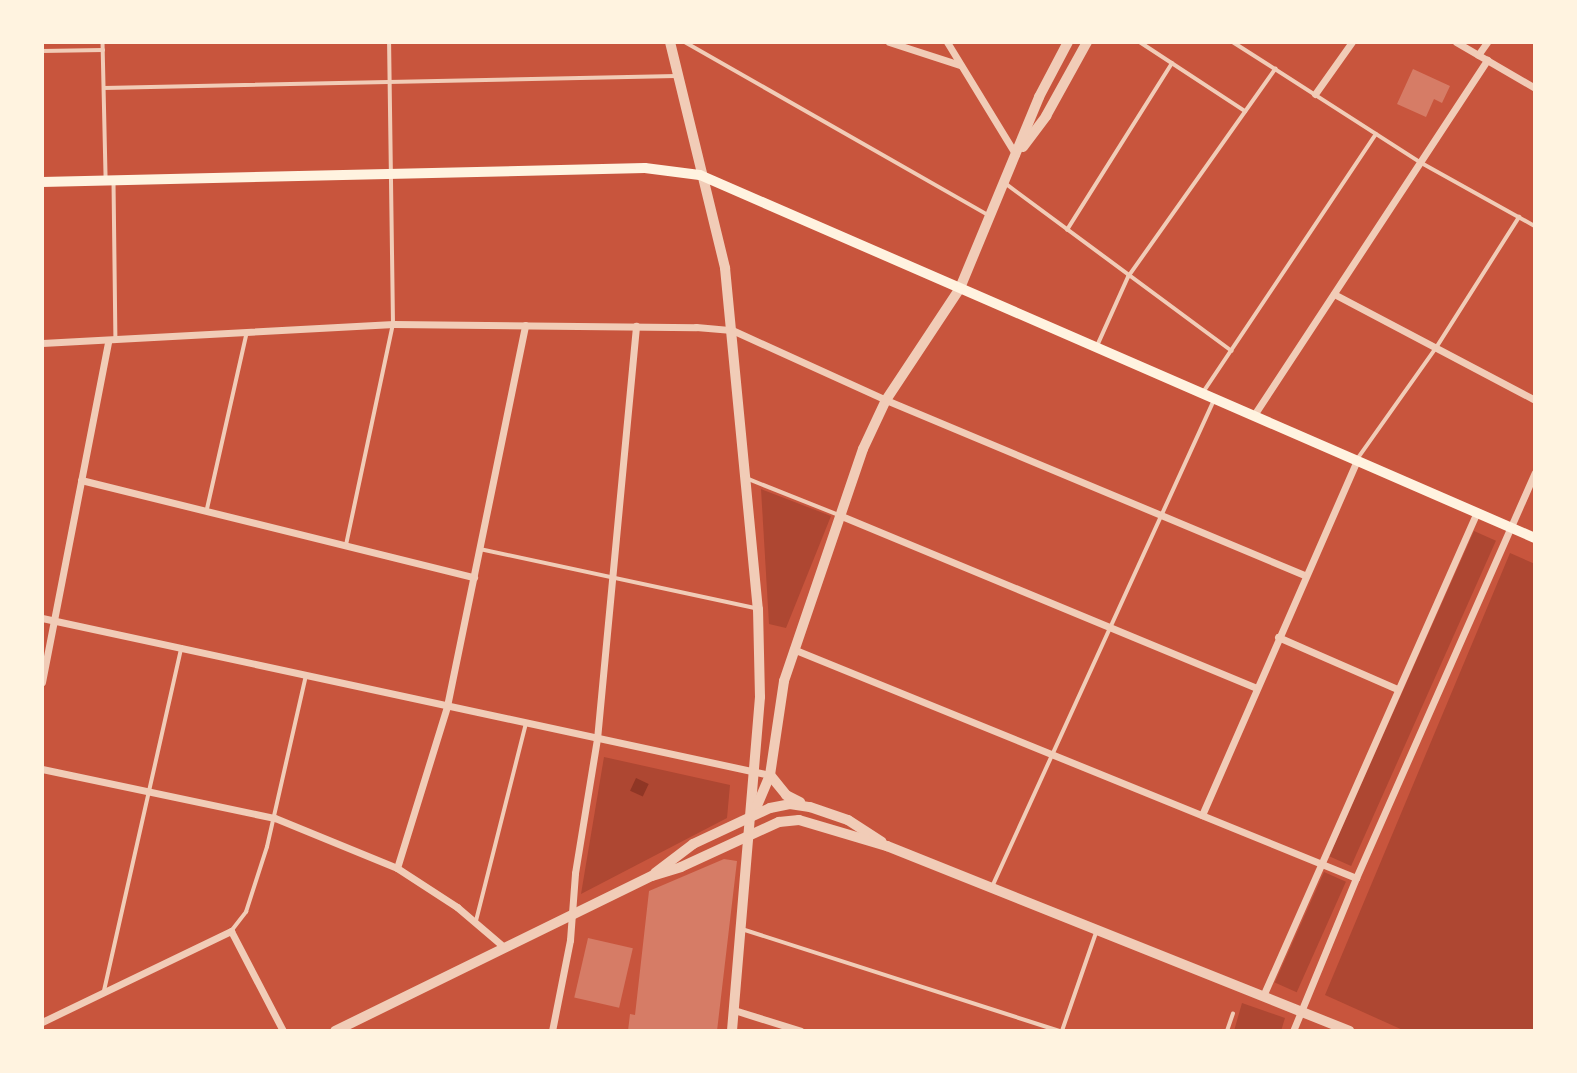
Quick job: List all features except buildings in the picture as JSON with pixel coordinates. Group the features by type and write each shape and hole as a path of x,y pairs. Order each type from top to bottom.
{"main road":[{"path":"42,182 645,169 700,175 1535,537"}],"street":[{"path":"670,42 700,175 716,228 732,330 758,609 761,677 752,817 732,1031"},
{"path":"889,42 960,65"},
{"path":"947,42 1016,156"},
{"path":"752,817 764,796 770,775 782,690 793,649 839,515 886,400 960,288 1038,97 1068,42"},
{"path":"1016,156 1046,116 1087,42"},
{"path":"1315,94 1352,42"},
{"path":"1456,42 1535,89"},
{"path":"1478,55 1487,42"},
{"path":"1254,415 1487,60"},
{"path":"1334,294 1535,400"},
{"path":"42,344 393,324 636,326 732,330 886,400 1305,575"},
{"path":"397,868 447,706 525,325"},
{"path":"552,1031 572,915 597,738 636,326"},
{"path":"42,682 81,480 112,341"},
{"path":"1202,815 1357,460"},
{"path":"1293,1031 1299,1010 1356,878 1509,526 1535,473"},
{"path":"81,480 474,577"},
{"path":"1263,996 1477,512"},
{"path":"839,515 1257,688"},
{"path":"42,618 770,775 786,794 810,807 848,820 887,846"},
{"path":"1279,637 1397,689"},
{"path":"793,649 1356,878"},
{"path":"42,769 275,818 397,868 438,893 505,948"},
{"path":"652,876 693,844 752,817 780,805 810,807"},
{"path":"335,1031 652,876 681,867 779,822 799,820 887,846 1349,1031"},
{"path":"42,1022 231,931 283,1031"},
{"path":"734,1010 801,1031"}],"lane":[{"path":"103,42 110,181 112,341"},
{"path":"346,545 393,324 388,42"},
{"path":"685,42 991,216"},
{"path":"1140,42 1245,111"},
{"path":"1233,42 1420,162 1535,226"},
{"path":"42,51 103,50"},
{"path":"1066,230 1172,63"},
{"path":"1097,347 1128,277 1275,69"},
{"path":"104,88 676,76"},
{"path":"1203,393 1376,134"},
{"path":"1005,183 1128,277 1232,351"},
{"path":"1357,460 1436,348 1519,217"},
{"path":"207,511 247,332"},
{"path":"991,887 1215,398"},
{"path":"746,478 839,515"},
{"path":"479,549 758,609"},
{"path":"104,992 181,648"},
{"path":"231,931 246,912 275,818 306,676"},
{"path":"476,923 526,723"},
{"path":"742,929 1061,1031 1097,930"},
{"path":"1227,1031 1233,1014"}],"shaded area":[{"path":"761,489 831,516 786,628 769,624"},
{"path":"1474,531 1496,541 1351,866 1329,856"},
{"path":"1510,553 1535,564 1535,1031 1405,1031 1325,995"},
{"path":"604,757 730,785 727,818 581,894"},
{"path":"636,778 649,784 643,797 630,791"},
{"path":"1324,872 1346,882 1297,992 1275,983"},
{"path":"1242,1003 1285,1018 1281,1031 1234,1031"}]}
